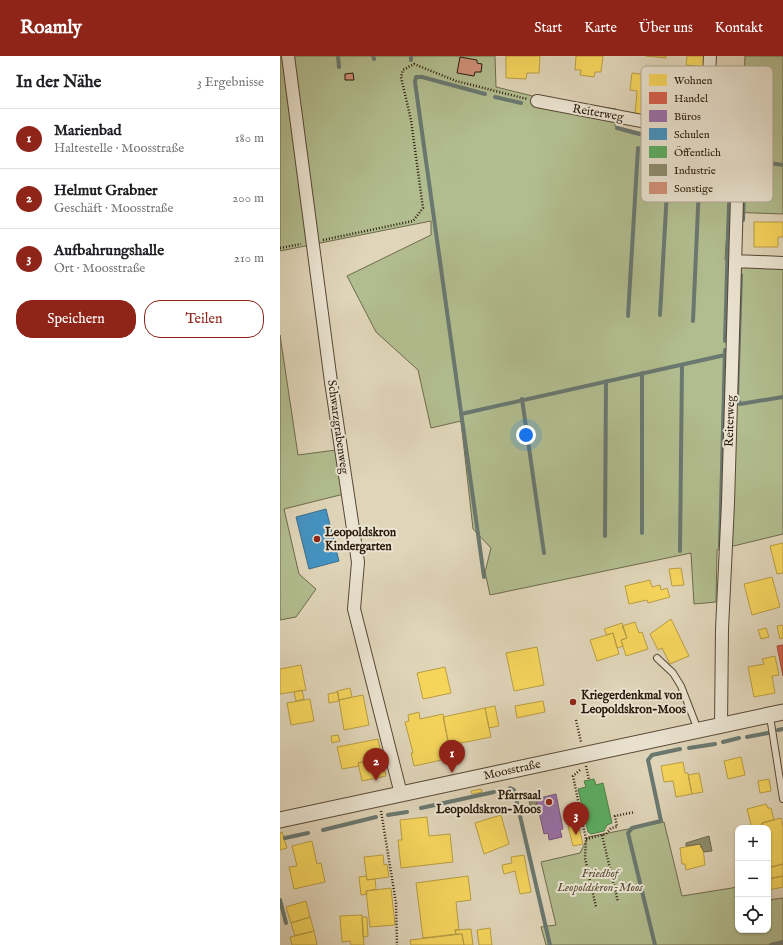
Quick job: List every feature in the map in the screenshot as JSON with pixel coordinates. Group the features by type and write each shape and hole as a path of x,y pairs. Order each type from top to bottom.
{"street":[{"name":"Schwarzgrabenweg","path":"288,56 312,242 358,562 354,609 401,794"},
{"path":"709,66 710,56"},
{"name":"Reiterweg","path":"538,102 641,121"},
{"name":"Reiterweg","path":"721,726 722,629 737,202"},
{"path":"735,261 783,263"},
{"name":"Moosstraße","path":"280,820 783,712"}],"lane":[{"path":"657,658 673,673 681,686 698,731"},
{"path":"768,716 771,723 783,799"}],"path":[{"path":"280,248 413,221 423,208 411,120 401,77 403,70 414,64 456,81 538,102"},
{"path":"586,766 573,776 586,839 585,858 596,907"},
{"path":"379,798 396,903 398,945"},
{"path":"586,839 606,834 611,828 617,827 615,816 635,812"},
{"path":"602,835 618,902"}],"green space":[{"path":"280,56 495,56 496,87 541,98 616,109 615,126 641,133 641,202 773,202 773,66 745,66 745,56 783,56 783,214 728,212 725,260 783,267 783,534 717,550 716,602 694,604 691,553 490,595 485,572 491,548 473,529 461,421 431,428 418,370 376,332 347,276 431,235 431,221 280,251"},
{"path":"280,335 298,455 336,450 344,494 284,509 299,574 316,589 296,617 280,620"},
{"name":"Friedhof Leopoldskron-Moos","path":"664,822 682,896 735,887 735,933 771,933 771,900 783,898 783,945 546,945 541,927 556,925 541,862 580,853 588,837"}],"building: Wohnen":[{"path":"506,56 540,56 539,73 527,73 526,79 506,78"},
{"path":"576,56 603,56 601,72 595,72 594,77 580,75 581,70 575,70"},
{"path":"646,56 666,56 666,58"},
{"path":"687,56 707,56 706,66 686,65"},
{"path":"632,73 641,74 641,115 635,114 637,91 630,90"},
{"path":"754,222 783,222 783,237 778,237 778,247 754,247"},
{"path":"783,543 783,573 777,574 770,546"},
{"path":"681,568 684,585 672,586 669,569"},
{"path":"772,577 780,607 752,615 744,584"},
{"path":"650,580 652,587 660,585 661,590 667,588 670,597 648,603 647,600 629,604 625,586"},
{"path":"671,619 689,656 670,664 662,648 658,650 650,634"},
{"path":"635,622 639,633 642,632 648,649 626,656 621,640 627,638 622,626"},
{"path":"622,623 627,638 621,640 623,646 617,648 613,633 607,635 604,629"},
{"path":"783,625 783,638 780,639 777,626"},
{"path":"766,628 769,637 761,639 758,630"},
{"path":"613,633 619,654 597,661 590,640"},
{"path":"537,647 544,685 514,691 506,653"},
{"path":"775,656 779,675 772,676 775,693 754,697 748,667 764,664 762,659"},
{"path":"301,665 306,690 280,694 280,669"},
{"path":"445,667 451,693 423,699 417,673"},
{"path":"350,688 352,697 339,700 337,691"},
{"path":"302,690 304,699 296,701 294,692"},
{"path":"338,692 339,701 329,703 328,694"},
{"path":"363,695 369,725 344,730 339,700"},
{"path":"310,699 314,721 291,725 287,703"},
{"path":"543,701 545,712 517,718 515,706"},
{"path":"495,706 499,726 489,728 485,708"},
{"path":"485,708 491,737 456,744 455,740 448,741 443,717"},
{"path":"419,712 420,719 443,714 448,741 446,741 447,746 449,746 451,758 414,766 411,753 413,753 405,722 409,721 408,715"},
{"path":"338,735 340,741 332,743 331,736"},
{"path":"378,739 382,758 358,763 359,766 342,769 337,747"},
{"path":"741,757 745,775 728,779 724,761"},
{"path":"382,758 386,776 362,781 358,763"},
{"path":"683,762 685,773 688,773 692,794 676,797 673,781 664,782 661,766"},
{"path":"699,773 703,792 692,794 688,775"},
{"path":"769,779 771,791 760,793 758,781"},
{"path":"481,789 482,792 472,794 471,791"},
{"path":"766,804 768,808 771,808 774,820 762,823 762,825 751,825 747,809"},
{"path":"501,815 509,844 484,854 475,823"},
{"path":"427,817 429,836 450,834 453,862 401,868 398,840 402,840 400,820"},
{"path":"781,818 783,826 783,864 771,867 771,825 762,825 762,823"},
{"path":"578,824 583,844 573,846 568,826"},
{"path":"282,832 287,848 280,850 280,833"},
{"path":"312,841 317,864 321,863 325,882 294,889 289,867 297,866 292,846"},
{"path":"700,844 701,848 703,848 705,865 686,870 685,864 682,864 680,848"},
{"path":"383,855 384,865 387,864 389,877 367,880 364,857"},
{"path":"524,855 531,892 520,894 515,871 504,874 502,865 512,863 511,857"},
{"path":"783,864 783,876 771,878 771,867"},
{"path":"366,876 367,880 375,879 376,889 366,891 367,894 361,895 359,877"},
{"path":"468,876 471,900 456,902 459,930 455,930 456,934 423,938 416,883"},
{"path":"783,876 783,887 771,890 771,878"},
{"path":"391,888 395,925 370,927 366,891"},
{"path":"306,901 310,917 291,923 286,907"},
{"path":"362,915 364,945 351,945 350,941 342,942 340,916"},
{"path":"310,917 314,931 295,936 291,923"},
{"path":"362,917 367,917 368,936 363,937"},
{"path":"490,928 492,945 479,945 477,930"},
{"path":"471,929 473,945 464,945 462,934 456,934 455,930"},
{"path":"314,931 317,945 292,945 290,937"},
{"path":"462,934 464,945 411,945 410,940"}],"building: Handel":[{"path":"783,645 783,676 777,646"}],"building: Büros":[{"path":"556,794 563,829 560,830 562,837 549,840 548,833 544,834 536,799"}],"building: Schulen":[{"name":"Leopoldskron Kindergarten","path":"326,509 339,561 309,569 296,517"}],"building: Öffentlich":[{"path":"594,779 596,785 603,783 612,823 607,825 604,831 591,834 588,832 578,789 586,787 584,781"}],"building: Industrie":[{"path":"536,800 538,812 532,813 529,801"},
{"path":"709,836 712,851 704,852 700,844 686,846 686,843"}],"building: Sonstige":[{"path":"460,57 477,60 477,63 482,64 481,72 475,72 474,76 457,73"},
{"path":"353,73 354,80 345,80 345,74"}],"waterway":[{"path":"338,56 339,67"},
{"path":"484,577 415,82 416,77 422,77 485,94"},
{"path":"495,97 521,103"},
{"path":"617,128 641,134"},
{"path":"628,316 638,148"},
{"path":"773,164 783,165"},
{"path":"660,315 666,202"},
{"path":"693,321 698,202"},
{"path":"725,341 729,202"},
{"path":"743,220 744,202"},
{"path":"741,275 737,398 740,404 783,397"},
{"path":"720,547 725,350"},
{"path":"461,414 725,355"},
{"path":"680,551 682,365"},
{"path":"642,373 642,533"},
{"path":"605,536 606,381"},
{"path":"522,399 544,553"},
{"path":"778,730 783,729"},
{"path":"747,737 768,733"},
{"path":"723,742 739,738"},
{"path":"689,748 715,744"},
{"path":"655,945 628,833 632,828 661,821 648,760 652,755 680,749"},
{"path":"510,788 514,790 550,945"},
{"path":"421,808 494,792"},
{"path":"388,815 407,812"},
{"path":"323,830 376,817"},
{"path":"285,838 308,833"},
{"path":"280,900 286,923"},
{"path":"771,945 783,942"}],"place":[{"name":"Leopoldskron Kindergarten","path":"317,539"},
{"name":"Kriegerdenkmal von Leopoldskron-Moos","path":"573,702"},
{"name":"Marienbad","path":"452,773"},
{"name":"Helmut Grabner","path":"376,781"},
{"name":"Pfarrsaal Leopoldskron-Moos","path":"549,802"},
{"name":"Aufbahrungshalle","path":"576,835"}]}
